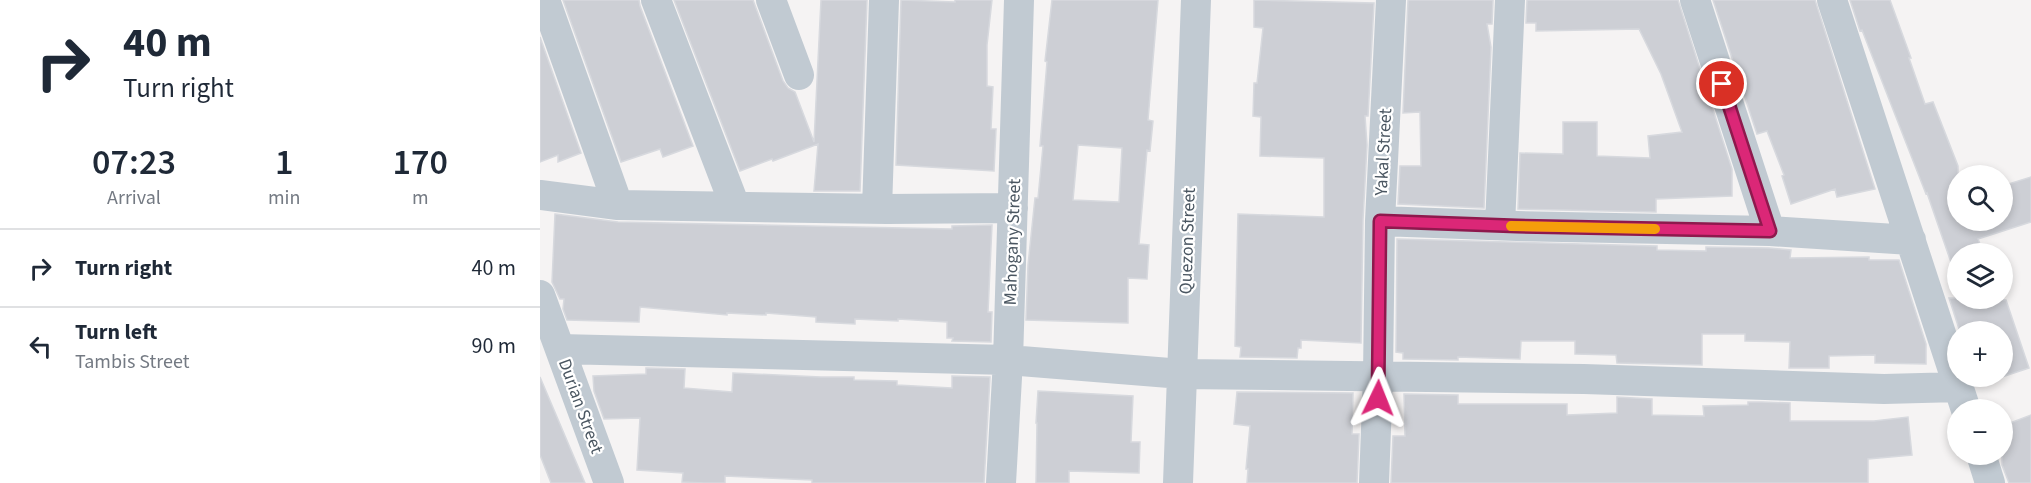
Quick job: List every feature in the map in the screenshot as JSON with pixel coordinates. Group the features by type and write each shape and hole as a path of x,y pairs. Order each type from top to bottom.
{"street":[{"path":"545,0 618,205"},
{"path":"656,0 735,206"},
{"path":"771,0 799,75"},
{"path":"877,209 884,0"},
{"name":"Mahogany Street","path":"1001,483 1008,360 1019,0"},
{"name":"Quezon Street","path":"1178,483 1196,0"},
{"name":"Yakal Street","path":"1374,483 1380,221 1391,0"},
{"path":"1500,225 1510,0"},
{"path":"1695,0 1770,231"},
{"path":"560,349 1008,360 1182,374 1584,379 1884,389 1962,398 1832,0"},
{"path":"540,195 618,205 877,209 1013,207"},
{"path":"1380,221 1770,231 1911,240"},
{"name":"Durian Street","path":"540,295 609,483"},
{"path":"1984,465 1990,483"}],"building":[{"path":"563,0 639,0 693,146 663,157 660,149 621,162"},
{"path":"674,0 753,0 783,81 795,92 814,142 821,0 867,0 860,191 814,191 818,144 740,171"},
{"path":"901,0 955,2 955,0 992,0 987,45 987,86 993,87 991,129 996,129 994,171 896,165"},
{"path":"1052,0 1158,0 1148,120 1153,121 1150,151 1147,150 1139,244 1149,245 1147,279 1128,278 1128,323 1026,320 1028,265 1043,146 1040,146 1047,62 1045,61","holes":["1078,145 1122,148 1119,202 1073,200"]},
{"path":"1254,0 1374,3 1368,116 1365,116 1367,145 1361,343 1301,340 1297,358 1240,357 1241,347 1235,346 1238,214 1324,217 1324,158 1260,156 1261,117 1253,116 1254,83 1257,83 1263,28 1254,27"},
{"path":"1408,0 1493,0 1492,24 1487,24 1491,47 1484,208 1398,204 1400,166 1421,166 1420,112 1403,113"},
{"path":"1527,0 1678,0 1732,169 1732,196 1656,199 1656,212 1518,209 1520,153 1563,154 1563,122 1597,122 1597,156 1650,158 1648,136 1682,132 1661,74 1639,29 1536,31 1536,23 1526,23"},
{"path":"1713,0 1815,0 1875,189 1837,197 1835,189 1791,204 1782,176 1784,175 1767,131 1757,134"},
{"path":"1850,0 1890,0 1925,104 1933,102 1958,165 1947,165 1947,231 2003,231 1978,239 1980,243 1947,243 1947,251 1927,193 1862,30 1860,31"},
{"path":"540,37 581,153 558,162 558,155 540,162"},
{"path":"2031,177 2031,222 2013,228 2013,183"},
{"path":"555,214 618,222 952,229 952,226 992,225 988,312 992,312 991,342 952,341 953,338 947,338 947,322 898,319 898,321 855,319 855,324 816,322 816,317 766,313 766,315 727,313 727,315 640,307 639,322 567,320 563,309 564,299 560,299 552,282"},
{"path":"1397,239 1657,246 1657,250 1706,251 1706,247 1769,248 1791,250 1790,258 1869,257 1869,260 1899,260 1926,344 1926,364 1875,363 1875,355 1829,356 1829,368 1789,368 1790,342 1745,341 1745,334 1702,334 1702,365 1617,363 1616,355 1575,354 1575,341 1521,341 1520,359 1458,357 1458,360 1403,359 1403,353 1396,352"},
{"path":"1953,309 2009,309 2029,368 2013,373 2013,321 1956,321"},
{"path":"646,368 685,369 684,388 732,392 733,373 854,377 854,380 897,381 897,385 952,388 952,376 990,377 984,483 812,483 812,480 725,476 725,483 704,483 682,482 683,473 637,470 640,418 604,419 594,391 593,376 646,374"},
{"path":"540,377 585,483 551,483 540,455"},
{"path":"1038,391 1133,396 1131,442 1140,442 1139,473 1069,471 1069,483 1036,483"},
{"path":"1237,392 1353,393 1352,434 1359,434 1357,483 1247,483 1250,426 1234,424"},
{"path":"1404,394 1458,395 1458,404 1567,404 1567,415 1617,413 1617,397 1652,399 1652,415 1704,416 1703,406 1748,405 1748,402 1762,402 1790,403 1790,421 1874,421 1908,417 1912,455 1868,459 1868,483 1391,483 1393,436 1405,436"},
{"path":"2031,415 2031,483 2009,483 2002,465 2013,465 2013,422"}],"slow traffic":[{"path":"1511,226 1655,229"}],"route":[{"path":"1378,398 1380,221 1770,231 1722,84"}]}
